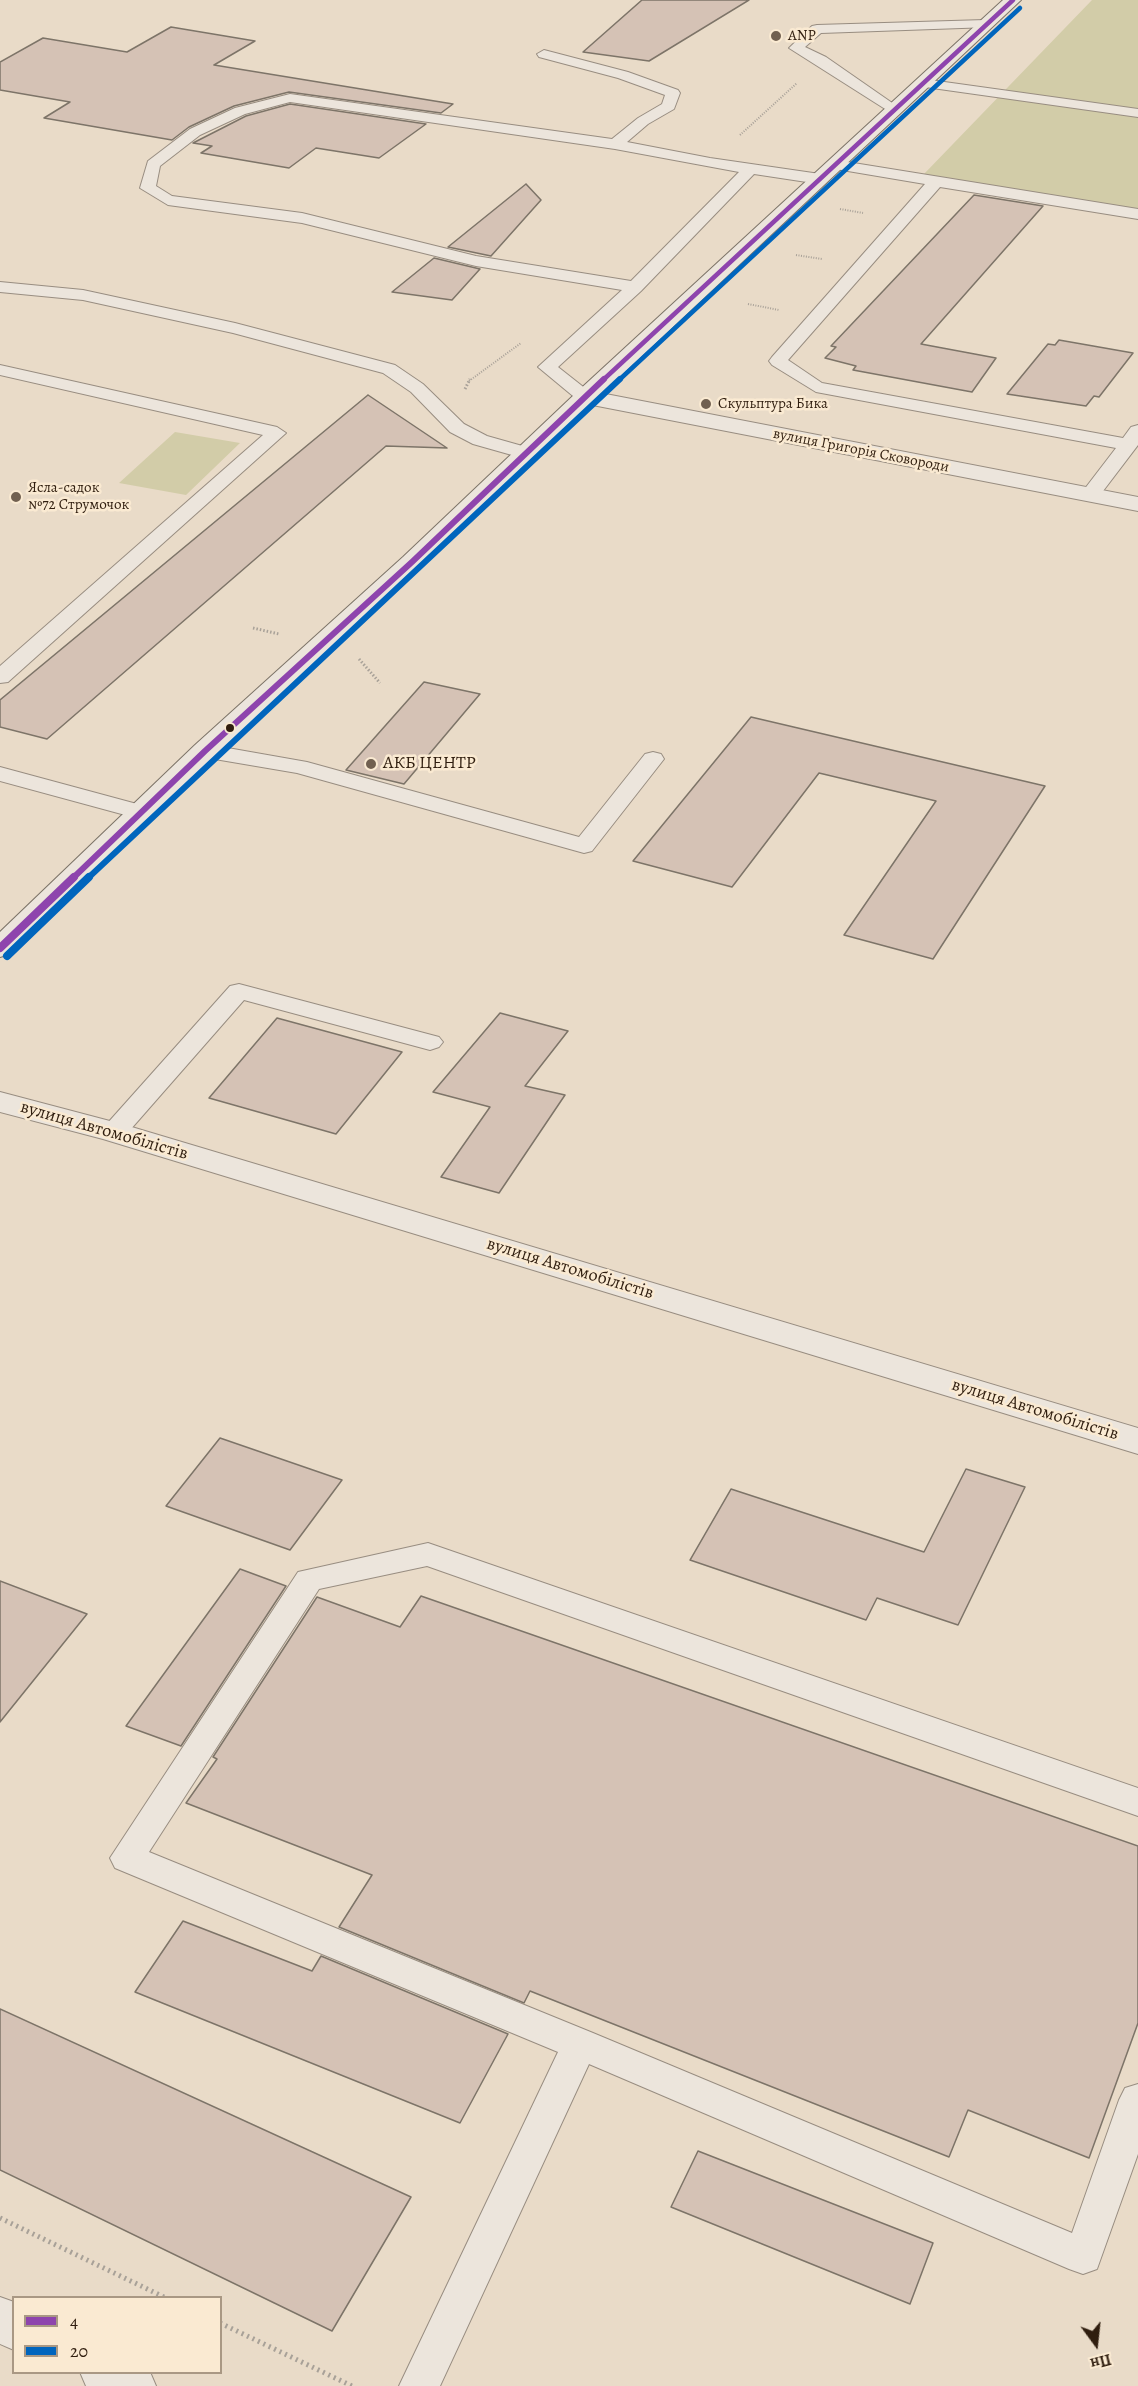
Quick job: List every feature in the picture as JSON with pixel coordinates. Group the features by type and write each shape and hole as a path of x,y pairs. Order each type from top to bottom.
{"main road":[{"path":"0,948 205,752 1013,0"},
{"name":"вулиця Григорія Сковороди","path":"585,397 1138,504"},
{"name":"вулиця Автомобілістів","path":"0,1102 114,1132 1138,1441"},
{"path":"106,2374 131,2386"}],"lane":[{"path":"893,110 821,60 796,48 817,29 985,24"},
{"path":"544,54 623,75 673,93 669,106 642,121 615,144"},
{"path":"923,83 1138,113"},
{"path":"635,287 476,261 302,219 168,200 148,188 153,164 195,132 240,111 290,98 615,144 704,162 820,178"},
{"path":"835,165 1138,214"},
{"path":"585,397 547,367 635,287 751,168"},
{"path":"936,181 778,361 816,387 1134,438 1090,495"},
{"path":"0,286 83,295 236,328 389,369 417,388 457,428 480,440 526,453"},
{"path":"0,370 277,433 0,677"},
{"path":"205,752 299,767 584,846 653,759"},
{"path":"0,774 140,813"},
{"path":"114,1132 239,991 430,1042"},
{"path":"1138,1802 428,1554 309,1580 127,1858 580,2044 1083,2256 1138,2100"},
{"path":"419,2386 580,2044"}],"path":[{"path":"253,628 286,635"},
{"path":"353,651 380,683"},
{"path":"0,2218 162,2296"},
{"path":"222,2324 352,2386"}],"shaded area":[{"path":"1092,0 1138,0 1138,209 924,174"},
{"path":"175,432 240,443 186,495 119,483"}],"building":[{"path":"642,0 749,0 649,61 583,52"},
{"path":"171,27 255,41 214,65 453,104 441,113 289,92 234,106 189,127 172,140 44,118 70,102 0,90 0,62 43,38 127,52"},
{"path":"290,104 426,124 379,158 316,148 289,168 201,153 212,146 193,143 246,116"},
{"path":"526,184 541,200 491,256 448,247"},
{"path":"974,195 1043,206 921,344 996,358 972,392 853,370 856,366 825,358 836,347 831,346"},
{"path":"434,258 480,269 452,300 392,292"},
{"path":"1059,340 1133,353 1099,397 1094,396 1086,406 1007,394 1048,344 1055,345"},
{"path":"368,395 447,448 386,446 47,739 0,727 0,700"},
{"path":"424,682 480,694 404,784 346,770"},
{"path":"751,717 1045,786 933,959 844,935 936,801 819,773 732,887 633,861"},
{"path":"500,1013 568,1031 525,1086 565,1095 499,1193 441,1177 490,1107 433,1092"},
{"path":"277,1018 402,1052 336,1134 209,1098"},
{"path":"220,1438 342,1480 290,1550 166,1506"},
{"path":"966,1469 1025,1487 958,1625 877,1598 866,1620 690,1560 731,1489 924,1552"},
{"path":"240,1569 286,1586 181,1746 126,1726"},
{"path":"0,1581 87,1614 0,1722"},
{"path":"421,1596 1138,1846 1138,2023 1089,2158 968,2110 949,2157 530,1991 524,2003 339,1927 372,1875 186,1803 217,1759 213,1757 317,1597 400,1627"},
{"path":"183,1921 312,1971 321,1956 508,2034 460,2123 135,1992"},
{"path":"0,2009 411,2197 332,2331 0,2170"},
{"path":"698,2151 933,2243 910,2304 671,2207"}],"transit line":[{"name":"4","path":"0,948 205,751 412,562 585,397 1013,0"},
{"name":"20","path":"7,956 212,759 419,570 592,405 1020,8"}],"place":[{"name":"ANP","path":"776,36"},
{"name":"Cкульптура Бика","path":"706,404"},
{"name":"Ясла-садок №72 Струмочок","path":"16,497"},
{"name":"АКБ ЦЕНТР","path":"371,764"}]}
